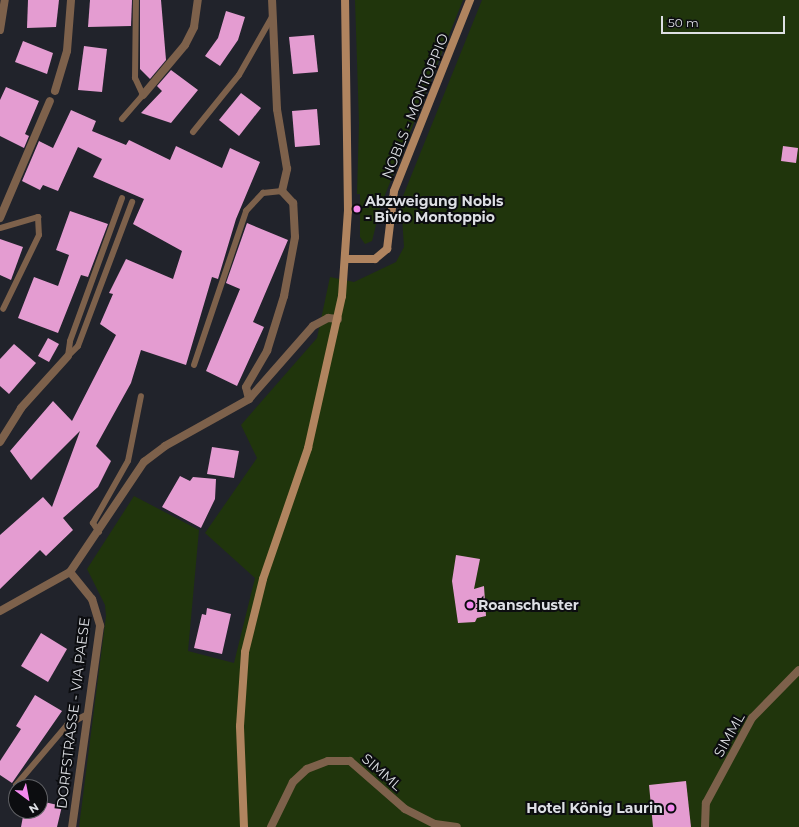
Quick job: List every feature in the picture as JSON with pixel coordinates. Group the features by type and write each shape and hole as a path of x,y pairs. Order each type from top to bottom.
{"main road":[{"path":"244,827 241,683 255,609 308,448 338,319 345,259 348,211 345,0"},
{"name":"NOBLS - MONTOPPIO","path":"345,259 375,259 388,249 394,190 470,0"}],"street":[{"path":"0,30 5,0"},
{"path":"55,91 67,51 71,0"},
{"path":"143,95 185,45 194,27 198,0"},
{"path":"249,399 246,387 267,351 293,254 295,210 290,198 282,191 287,169 278,121 272,0"},
{"path":"0,218 50,102"},
{"path":"0,611 70,572 99,532 129,480 144,462 165,446 249,399 313,326 328,318 338,319"},
{"path":"0,442 21,408 68,356"},
{"name":"DORFSTRASSE - VIA PAESE","path":"70,572 99,613 88,714 72,827"},
{"name":"SIMML","path":"705,827 706,804 752,718 798,668"},
{"name":"SIMML","path":"271,827 293,782 307,769 328,761 350,761 405,809 436,824 457,827"}],"lane":[{"path":"122,119 143,95 135,78 136,0"},
{"path":"193,132 239,75 272,17"},
{"path":"194,365 246,211 263,194 282,191"},
{"path":"68,356 70,341 122,198"},
{"path":"68,356 78,346 132,202"},
{"path":"0,228 38,218 38,234 3,309"},
{"path":"99,532 93,523 128,460 141,396"},
{"path":"22,779 67,725 88,714"}],"green space":[{"path":"355,0 463,0 381,205 372,241 365,244 360,237 360,194 357,194 359,123"},
{"path":"482,0 799,0 799,827 79,827 106,616 105,605 87,569 134,496 199,530 188,651 234,663 255,578 205,533 257,458 241,425 317,338 330,277 354,282 396,262 404,247 401,201"}],"building":[{"path":"28,0 59,0 56,27 27,28"},
{"path":"90,0 132,0 131,26 88,27"},
{"path":"140,0 161,0 166,60 150,79 140,69"},
{"path":"226,11 245,17 238,40 220,66 205,56 218,38"},
{"path":"314,35 318,72 293,74 289,37"},
{"path":"23,41 53,53 47,74 15,62"},
{"path":"84,46 107,49 102,92 78,90"},
{"path":"171,70 198,90 171,123 141,113 162,91 157,86"},
{"path":"6,87 39,101 25,134 29,136 24,148 0,136 0,100"},
{"path":"241,93 261,108 239,136 219,120"},
{"path":"317,109 320,145 295,147 292,111"},
{"path":"71,110 96,121 92,131 126,145 129,140 170,160 176,146 222,168 230,148 260,162 236,219 218,279 212,277 186,365 141,350 131,383 96,446 111,461 98,487 63,518 73,530 46,556 40,550 0,589 0,535 43,497 52,507 80,431 31,480 10,451 53,401 72,421 116,335 100,324 113,294 109,293 126,259 173,279 182,251 133,224 144,199 93,177 102,159 78,147 58,191 43,185 40,190 22,181 39,141 53,148"},
{"path":"783,146 798,148 796,163 781,161"},
{"path":"70,211 108,224 88,277 81,275 58,333 18,318 34,277 58,286 69,255 56,250"},
{"path":"247,223 288,240 253,322 264,327 237,386 206,371 240,289 226,283"},
{"path":"0,239 23,247 11,280 0,275"},
{"path":"48,338 59,344 49,362 38,356"},
{"path":"14,344 36,363 9,394 0,386 0,359"},
{"path":"212,447 239,451 234,478 207,474"},
{"path":"180,476 190,481 193,477 216,479 215,499 201,528 162,507"},
{"path":"456,555 480,559 474,589 484,586 486,616 477,618 475,622 458,623 452,581"},
{"path":"207,608 231,614 222,654 194,648 202,614 206,615"},
{"path":"41,633 67,649 48,682 21,666"},
{"path":"35,695 62,711 15,779 8,779 8,780 0,775 0,761 21,729 16,726"},
{"path":"686,781 691,827 653,827 649,785"},
{"path":"48,803 62,806 57,827 21,827 22,819 48,819"}],"place":[{"name":"Abzweigung Nobls - Bivio Montoppio","path":"357,209"},
{"name":"Roanschuster","path":"470,605"},
{"name":"Hotel König Laurin","path":"671,808"}]}
